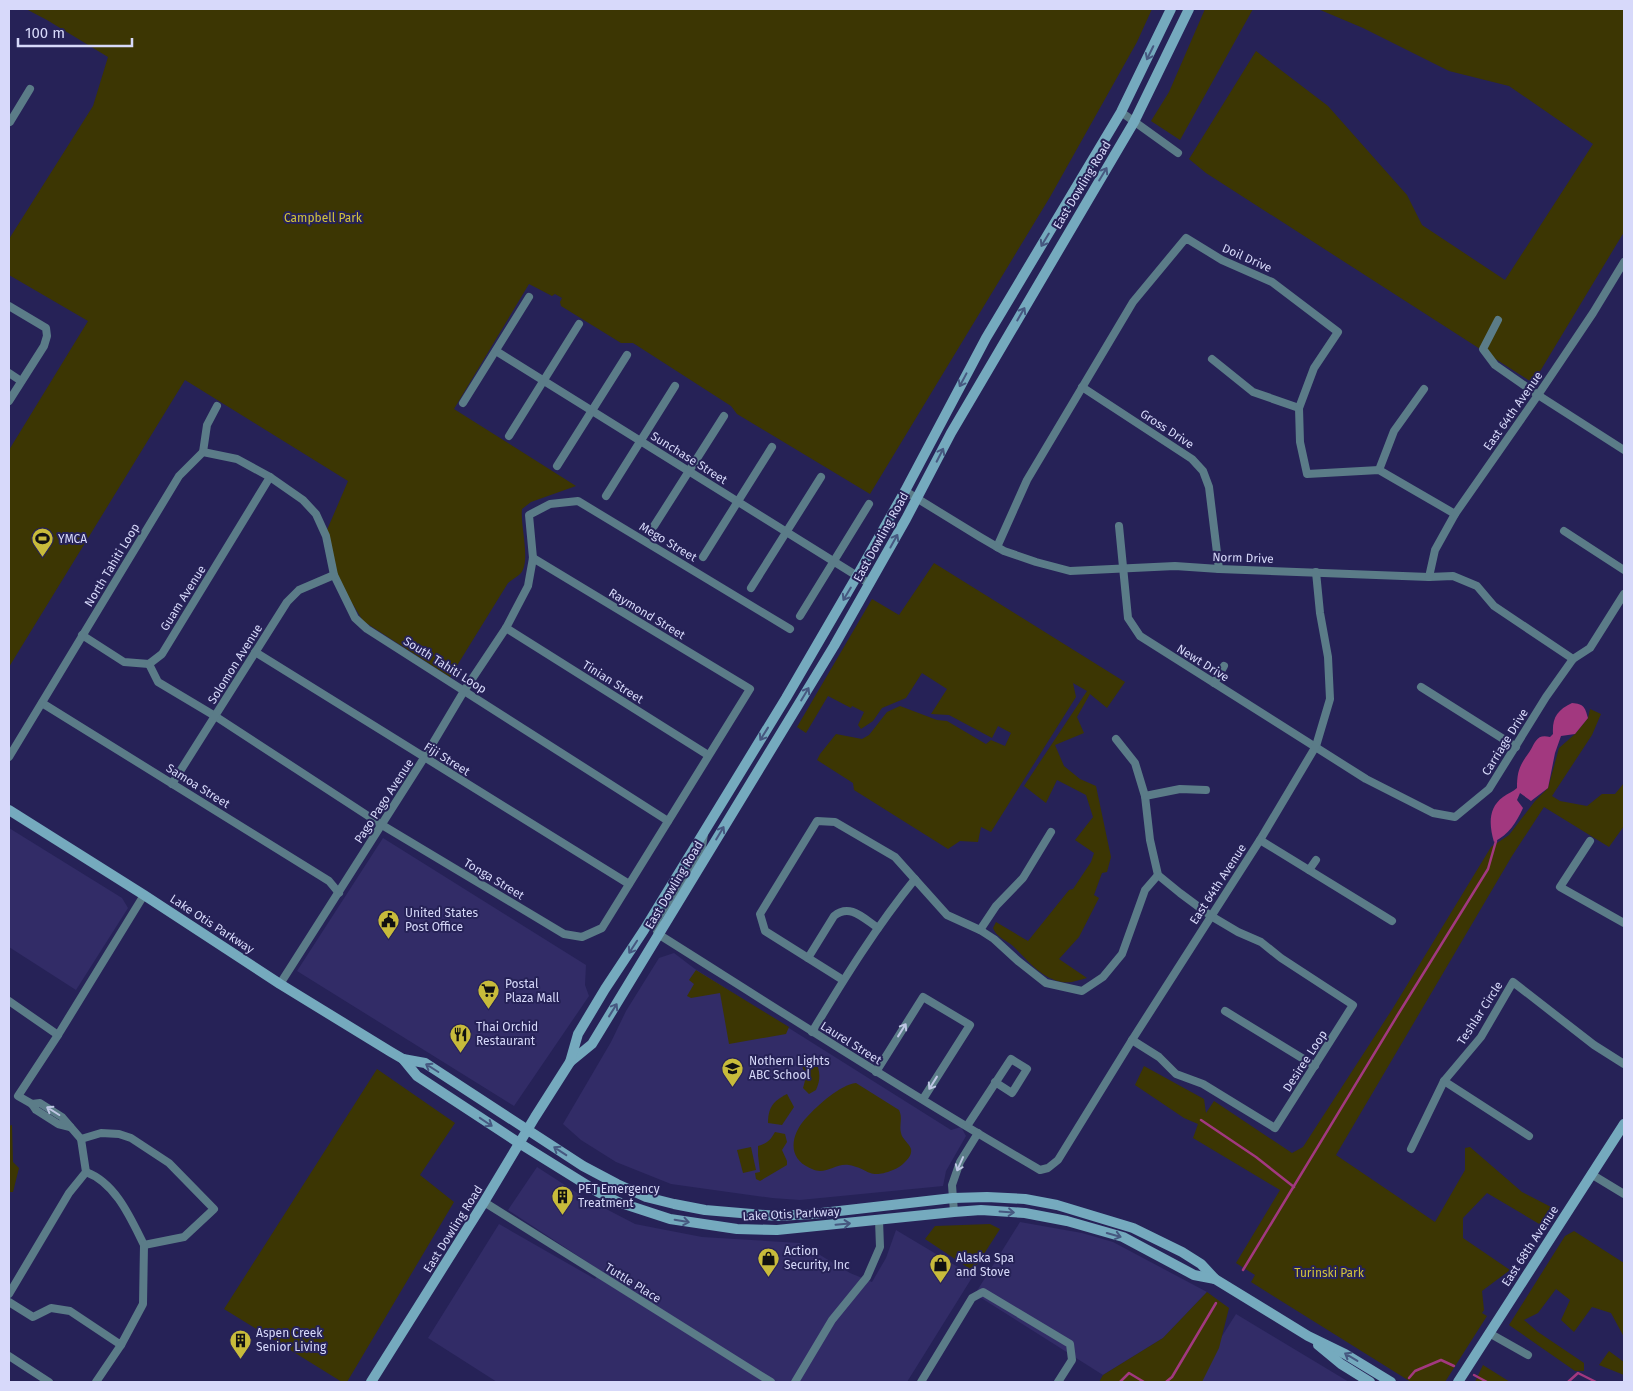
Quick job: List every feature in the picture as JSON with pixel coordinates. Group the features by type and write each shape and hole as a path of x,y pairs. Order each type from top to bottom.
{"main road":[{"name":"East Dowling Road","path":"371,1382 570,1062 578,1034 786,698 905,491 986,338 1121,112 1171,9"},
{"name":"East Dowling Road","path":"570,1062 592,1044 829,654 918,498 951,432 1134,122 1189,9"},
{"name":"Lake Otis Parkway","path":"9,810 280,984 403,1059 417,1076 567,1174 618,1202 670,1219 737,1229 777,1230 981,1210 1036,1215 1067,1221 1123,1237 1194,1275 1215,1279"},
{"name":"Lake Otis Parkway","path":"403,1059 425,1063 583,1166 646,1197 705,1210 778,1216 953,1198 1025,1199 1057,1205 1133,1228 1182,1252 1201,1264 1215,1279 1308,1336 1345,1354 1391,1382"},
{"name":"East 68th Avenue","path":"1458,1382 1624,1124"},
{"path":"879,1220 881,1216 889,1211 910,1203"},
{"path":"1138,1245 1150,1242 1175,1254 1182,1252"},
{"name":"Lake Otis Parkway","path":"1308,1336 1340,1364 1370,1382"}],"street":[{"path":"9,121 30,89"},
{"path":"1121,112 1178,153"},
{"name":"Doil Drive","path":"997,547 1027,480 1133,302 1186,238 1222,260 1272,282 1338,332 1314,368 1299,408 1300,442 1307,474 1379,470"},
{"name":"East 64th Avenue","path":"1429,577 1435,550 1455,514 1593,313 1624,262"},
{"path":"463,403 529,297"},
{"path":"9,306 46,328 47,336 44,346 9,401"},
{"path":"1498,320 1483,348 1495,365 1624,450"},
{"path":"509,436 579,324"},
{"name":"Sunchase Street","path":"496,351 870,584"},
{"path":"557,466 627,356"},
{"path":"1212,359 1253,392 1299,408"},
{"path":"9,373 21,381"},
{"path":"606,496 675,386"},
{"name":"Gross Drive","path":"1082,387 1192,459 1203,471 1209,487 1218,569"},
{"path":"1424,389 1394,431 1379,470 1455,514"},
{"path":"217,406 207,425 203,452 237,459 270,477"},
{"path":"654,526 724,416"},
{"path":"703,557 772,446"},
{"name":"North Tahiti Loop","path":"9,757 179,476 203,452"},
{"name":"South Tahiti Loop","path":"270,477 303,500 316,514 326,536 334,575 355,618 367,629 668,821"},
{"name":"Guam Avenue","path":"149,664 162,654 270,477"},
{"path":"751,588 821,477"},
{"name":"Norm Drive","path":"905,491 997,547 1023,558 1070,571 1175,566 1429,577 1453,576 1477,586 1494,606 1574,659"},
{"name":"Mego Street","path":"529,515 550,504 578,501 790,629"},
{"path":"800,616 870,504"},
{"name":"Pago Pago Avenue","path":"280,984 382,825 464,691 506,628 528,586 534,558 529,515"},
{"name":"Newt Drive","path":"1119,526 1128,618 1140,636 1316,746"},
{"path":"1564,531 1624,570"},
{"name":"Raymond Street","path":"534,558 750,689"},
{"name":"East 64th Avenue","path":"1034,1166 1040,1170 1048,1168 1058,1160 1260,840 1316,746 1330,700 1328,656 1320,614 1316,572"},
{"name":"Solomon Avenue","path":"172,784 288,602 298,590 334,575"},
{"name":"Carriage Drive","path":"1316,746 1366,779 1410,802 1433,813 1454,817 1489,789 1546,697 1574,659 1590,648 1624,594"},
{"name":"Tinian Street","path":"506,628 708,755"},
{"path":"82,635 124,662 149,664"},
{"name":"Fiji Street","path":"255,652 629,884"},
{"name":"Tonga Street","path":"149,664 158,682 215,716 382,825 564,934 582,937 602,928 750,689"},
{"path":"1214,683 1224,666"},
{"path":"1421,687 1516,747"},
{"name":"Samoa Street","path":"42,703 329,880 339,893"},
{"path":"1116,740 1135,763 1145,796 1150,840 1158,875 1211,916"},
{"path":"1145,796 1180,789 1206,790"},
{"path":"843,980 765,931 760,914 817,822 835,822 895,858 947,915 980,930 994,939 1046,983 1082,991 1102,977 1122,954 1145,890 1158,875"},
{"path":"658,934 656,928 658,918 702,847 705,829"},
{"path":"980,930 996,906 1023,878 1052,832"},
{"path":"1260,840 1392,921"},
{"path":"1590,842 1560,887 1624,923"},
{"path":"1309,870 1316,860"},
{"path":"812,1032 843,980 878,928 915,879"},
{"path":"9,1294 68,1193 86,1172 81,1139 70,1127 58,1124 18,1096 144,895"},
{"path":"808,958 834,916 840,912 850,910 878,928"},
{"name":"Desiree Loop","path":"1132,1040 1159,1057 1176,1074 1203,1084 1274,1128 1354,1005 1281,958 1261,942 1238,932 1211,916"},
{"name":"Laurel Street","path":"658,934 876,1072 1034,1166"},
{"name":"Teshlar Circle","path":"1411,1149 1444,1081 1481,1037 1513,982 1594,1045 1624,1064"},
{"path":"1082,991 1085,1001"},
{"path":"876,1072 924,997 970,1025 923,1099"},
{"path":"9,1001 58,1035"},
{"path":"1225,1011 1315,1066"},
{"path":"967,1126 995,1082 1011,1059 1027,1069 1012,1093 995,1082"},
{"path":"1444,1081 1529,1136"},
{"path":"81,1139 101,1133 119,1134 131,1138 169,1163 214,1210 184,1237 144,1246"},
{"path":"954,1212 952,1185 960,1162 978,1133"},
{"path":"86,1172 93,1174 108,1187 126,1208 144,1246 143,1304 121,1345 96,1382"},
{"path":"1591,1174 1624,1194"},
{"name":"Tuttle Place","path":"484,1202 771,1382"},
{"path":"795,1382 832,1320 867,1277 880,1247 879,1220"},
{"path":"921,1382 972,1298 983,1292 1070,1344 1072,1360 1058,1382"},
{"path":"9,1302 33,1316 51,1308 70,1311 121,1345"},
{"path":"1489,1333 1528,1355"},
{"path":"9,1356 49,1382"}],"shaded area":[{"path":"1572,703 1583,707 1588,718 1575,734 1561,736 1555,753 1548,788 1531,801 1520,793 1517,800 1523,808 1508,832 1494,842 1491,817 1495,806 1498,801 1517,788 1520,768 1536,741 1540,737 1550,737 1553,734 1553,723 1556,715"},
{"path":"9,828 122,898 128,908 76,990 9,947"},
{"path":"383,838 586,965 585,985 589,996 514,1106 297,971"},
{"name":"Nothern Lights ABC School","path":"674,953 695,969 951,1130 961,1127 966,1136 946,1171 943,1186 800,1200 772,1198 671,1184 616,1162 581,1140 563,1124 611,1042 626,1011 659,958"},
{"path":"537,1167 585,1198 635,1224 702,1237 800,1243 850,1273 872,1282 886,1258 896,1230 973,1276 907,1382 497,1382 428,1338 499,1224 595,1279 601,1271 508,1210"},
{"path":"1020,1222 1082,1233 1113,1242 1207,1292 1163,1338 1103,1375 975,1294"},
{"path":"1236,1314 1349,1382 1193,1382"}],"green space":[{"name":"Campbell Park","path":"26,9 1152,9 1137,42 1050,197 870,494 737,414 731,406 633,343 621,343 561,306 562,298 555,294 552,296 529,284 454,409 576,486 531,502 522,509 525,552 524,567 521,573 508,583 450,677 363,621 336,577 327,530 348,481 185,380 9,667 9,450 88,321 9,275 9,239 93,106 108,57"},
{"path":"1205,9 1253,9 1180,140 1151,121 1169,92"},
{"path":"1318,9 1624,9 1624,232 1533,383 1206,173 1189,159 1256,51 1328,106 1407,195 1422,225 1505,280 1593,144 1509,86 1449,71 1363,28"},
{"path":"934,563 1125,682 1107,708 1090,694 1077,717 1084,733 1055,745 1064,766 1080,779 1096,786 1111,857 1107,872 1102,873 1094,895 1099,898 1079,937 1059,959 1087,978 1063,982 1046,976 999,936 993,928 996,922 1028,941 1069,890 1073,889 1091,862 1094,853 1075,840 1093,817 1086,795 1057,780 1046,803 1024,786 1087,691 1073,683 1076,697 991,832 981,827 978,842 960,841 948,849 854,790 853,783 817,760 820,754 836,734 862,739 869,735 887,712 900,706 937,720 947,721 986,744 991,740 1005,746 1011,733 998,726 992,738 949,715 931,714 947,689 922,673 906,698 882,708 873,721 861,729 858,725 864,712 852,706 851,708 828,696 806,733 797,727 872,599 899,615"},
{"name":"Turinski Park","path":"1590,709 1601,714 1592,735 1552,796 1560,801 1587,806 1602,794 1615,794 1624,783 1624,826 1609,847 1544,807 1512,856 1336,1155 1435,1222 1465,1170 1465,1148 1470,1147 1522,1192 1551,1207 1541,1225 1487,1193 1463,1218 1463,1238 1510,1270 1482,1291 1484,1310 1482,1313 1487,1316 1445,1382 1411,1382 1251,1282 1255,1275 1236,1263 1280,1190 1193,1138 1198,1124 1184,1118 1135,1085 1144,1066 1204,1099 1206,1113 1214,1101 1292,1153 1303,1147 1393,1008 1491,847 1509,835 1535,801 1548,788 1559,748 1575,734 1588,718"},
{"path":"696,970 789,1027 786,1034 729,1044 720,993 691,998 687,996 694,984 689,980"},
{"path":"809,1057 816,1061 819,1082 816,1090 809,1094 803,1088 805,1077 802,1066"},
{"path":"377,1069 455,1123 420,1175 454,1202 347,1382 342,1382 224,1309"},
{"path":"856,1083 899,1110 901,1133 911,1149 910,1156 898,1168 879,1174 870,1173 849,1165 841,1165 820,1171 806,1166 800,1161 794,1149 795,1135 798,1129 823,1101 843,1087"},
{"path":"787,1094 794,1107 782,1125 768,1123 772,1106 778,1099"},
{"path":"12,1125 13,1162 19,1168 13,1192 9,1192 9,1126"},
{"path":"775,1132 785,1134 787,1142 782,1150 787,1165 760,1181 756,1179 755,1173 760,1172 758,1146 772,1138"},
{"path":"751,1147 756,1170 743,1173 737,1150"},
{"path":"990,1224 1000,1229 973,1271 925,1239 935,1226"},
{"path":"1574,1231 1624,1263 1624,1337 1611,1313 1592,1307 1574,1332 1561,1320 1570,1300 1556,1289 1538,1313 1524,1320 1538,1332 1584,1363 1584,1371 1575,1371 1509,1325 1565,1236"},
{"path":"1207,1292 1229,1308 1219,1348 1202,1382 1099,1382 1103,1375 1163,1338"},
{"path":"1609,1351 1624,1362 1624,1375 1599,1365"},
{"path":"1483,1365 1510,1382 1475,1382"}],"waterway":[{"path":"1243,1270 1488,869 1496,841"},
{"path":"1201,1120 1256,1157 1294,1187"},
{"path":"1166,1382 1172,1377 1216,1303"},
{"path":"1409,1378 1415,1371 1441,1360 1454,1366"},
{"path":"1120,1382 1129,1373 1144,1382"},
{"path":"1568,1382 1578,1373 1596,1382"},
{"path":"1474,1375 1487,1382"}],"place":[{"name":"YMCA","path":"42,558"},
{"name":"United States Post Office","path":"389,939"},
{"name":"Postal Plaza Mall","path":"489,1010"},
{"name":"Thai Orchid Restaurant","path":"460,1053"},
{"name":"Nothern Lights ABC School","path":"733,1087"},
{"name":"PET Emergency Treatment","path":"562,1215"},
{"name":"Action Security, Inc","path":"768,1277"},
{"name":"Alaska Spa and Stove","path":"940,1284"},
{"name":"Aspen Creek Senior Living","path":"240,1359"}]}
